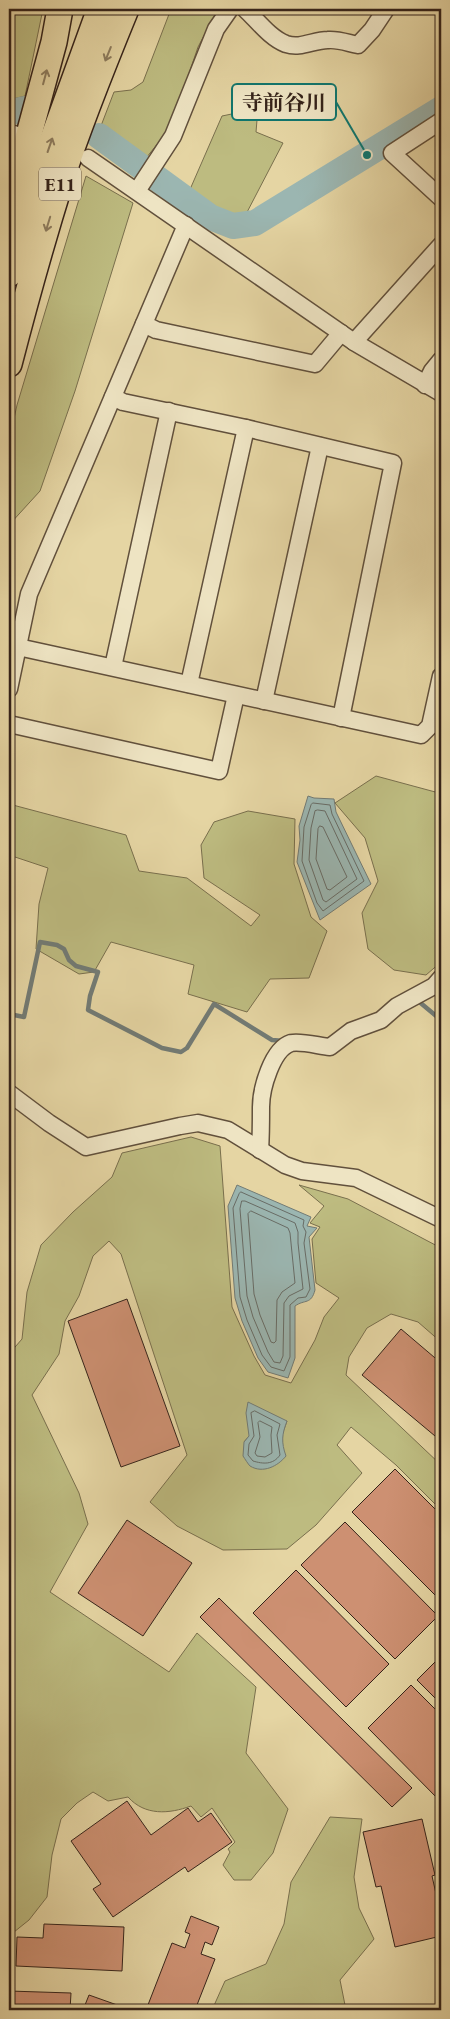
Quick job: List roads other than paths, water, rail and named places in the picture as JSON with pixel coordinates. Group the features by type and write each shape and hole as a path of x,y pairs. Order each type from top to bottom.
{"highway":[{"path":"9,208 54,42 60,9"},
{"name":"E11","path":"9,274 44,160 100,9"},
{"name":"E11","path":"9,364 33,272 62,179 94,88 126,9"}],"street":[{"path":"144,180 173,136 216,30 230,9"},
{"path":"245,9 272,36 286,44 304,46 324,40 336,39 358,45 372,30 386,9"},
{"path":"441,121 392,153 441,198"},
{"path":"88,158 144,180 186,225 354,342 441,393"},
{"path":"9,689 29,594 186,225"},
{"path":"354,342 441,245"},
{"path":"144,324 156,330 315,364 341,332"},
{"path":"425,385 432,371 441,360"},
{"path":"113,397 124,402 246,428 393,463 341,718"},
{"path":"113,667 169,411"},
{"path":"189,684 246,428"},
{"path":"264,701 320,446"},
{"path":"18,647 421,735 430,726 441,678"},
{"path":"9,724 219,771 236,695"},
{"path":"260,1150 262,1129 261,1106 266,1082 276,1056 283,1047 293,1043 330,1047 351,1031 381,1020 397,1006 434,986 441,978"},
{"path":"9,1093 49,1123 86,1147 198,1123 228,1130 285,1166 302,1171 356,1178 441,1219"}],"water":[{"path":"308,796 334,799 336,812 371,884 320,920 297,862 300,840 299,826"},
{"path":"237,1185 311,1217 307,1226 317,1228 309,1237 315,1290 310,1300 295,1306 295,1358 288,1378 268,1372 258,1358 242,1321 235,1298 228,1206"},
{"path":"248,1402 287,1421 283,1438 286,1456 270,1468 260,1469 250,1466 243,1456 244,1442 249,1436 246,1413"}],"waterway":[{"path":"9,113 24,109"},
{"path":"99,136 210,217 233,226 255,223 441,109"},
{"path":"9,1014 24,1017 40,942 57,945 64,949 69,960 76,966 98,972 90,996 88,1010 162,1048 181,1052 187,1048 214,1004 272,1040 285,1041"},
{"path":"416,1001 441,1020"}],"place":[{"name":"寺前谷川","path":"367,155"}]}
